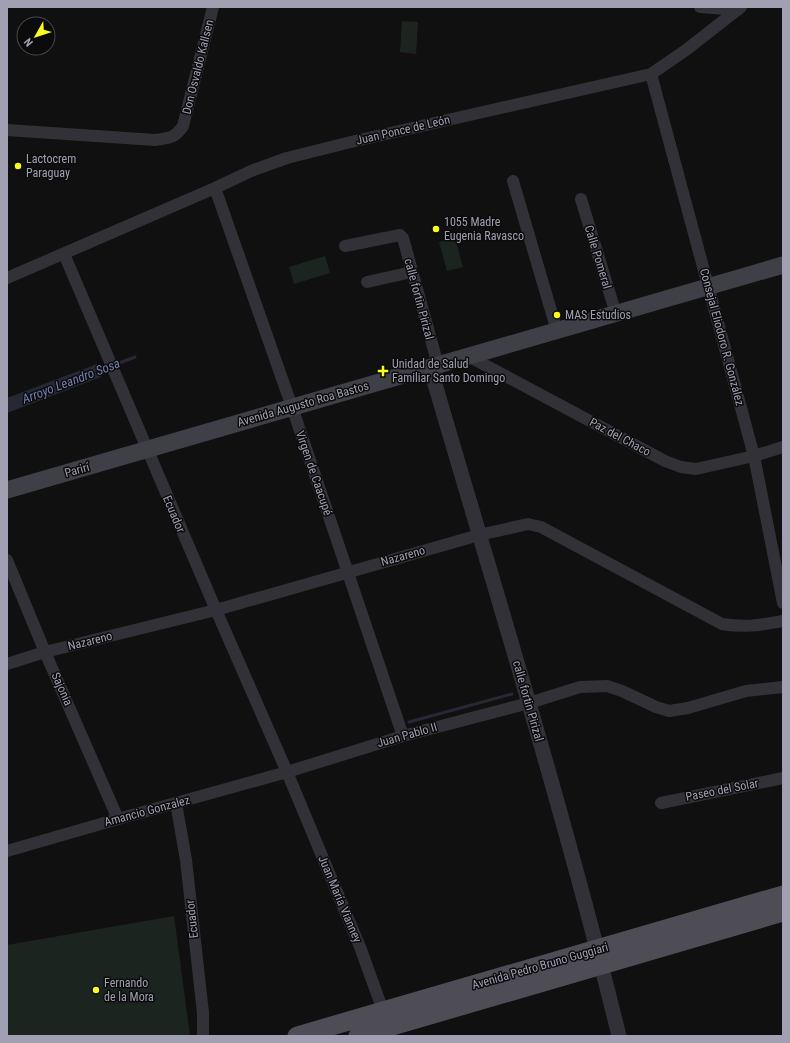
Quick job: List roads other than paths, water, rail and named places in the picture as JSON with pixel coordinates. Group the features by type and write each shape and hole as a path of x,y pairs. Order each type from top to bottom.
{"main road":[{"name":"Avenida Augusto Roa Bastos","path":"147,449 783,266"},
{"name":"Parirí","path":"7,490 147,449"},
{"name":"Avenida Pedro Bruno Guggiari","path":"600,958 783,895"},
{"name":"Avenida Pedro Bruno Guggiari","path":"297,1036 360,1031 385,1019 600,958 783,912"}],"street":[{"name":"Don Osvaldo Kallsen","path":"7,130 154,140 171,138 183,126 213,7"},
{"path":"700,7 739,8"},
{"name":"Juan Ponce de León","path":"7,278 251,171 288,158 651,74 686,50 739,8"},
{"name":"Consejal Eliodoro R. González","path":"651,74 754,456 783,603"},
{"path":"513,181 557,331"},
{"name":"Virgen de Caacupé","path":"215,188 292,407 403,736"},
{"name":"Calle Pomeral","path":"581,199 616,314"},
{"name":"calle fortin Pirizal","path":"345,246 400,234 403,238 434,366 479,535 529,702 600,958 619,1036"},
{"name":"Ecuador","path":"64,254 287,772"},
{"path":"367,282 412,272"},
{"name":"Paz del Chaco","path":"468,356 665,461 681,467 696,468 754,456 783,447"},
{"name":"Nazareno","path":"7,664 45,652 216,610 479,535 528,524 542,527 722,624 738,627 755,626 783,621"},
{"name":"Sajonia","path":"7,560 45,652 118,818"},
{"name":"Juan Pablo II","path":"287,772 403,736 580,687 607,686 622,690 656,707 669,711 688,708 746,691 783,687"},
{"name":"Amancio Gonzalez","path":"7,851 118,818 287,772"},
{"name":"Juan María Vianney","path":"287,772 360,947 385,1019"},
{"name":"Paseo del Solar","path":"661,802 783,778"},
{"name":"Ecuador","path":"176,803 186,860 204,1036"}],"water":[{"path":"97,364 101,377 7,413 7,398"}],"waterway":[{"name":"Arroyo Leandro Sosa","path":"114,365 135,357"},
{"name":"Arroyo Leandro Sosa","path":"97,372 108,367"},
{"name":"Arroyo Leandro Sosa","path":"409,722 512,694"}],"place":[{"name":"Lactocrem Paraguay","path":"18,166"},
{"name":"1055 Madre Eugenia Ravasco","path":"436,229"},
{"name":"MAS Estudios","path":"557,315"},
{"name":"Unidad de Salud Familiar Santo Domingo","path":"383,371"},
{"name":"Fernando de la Mora","path":"96,990"}]}
